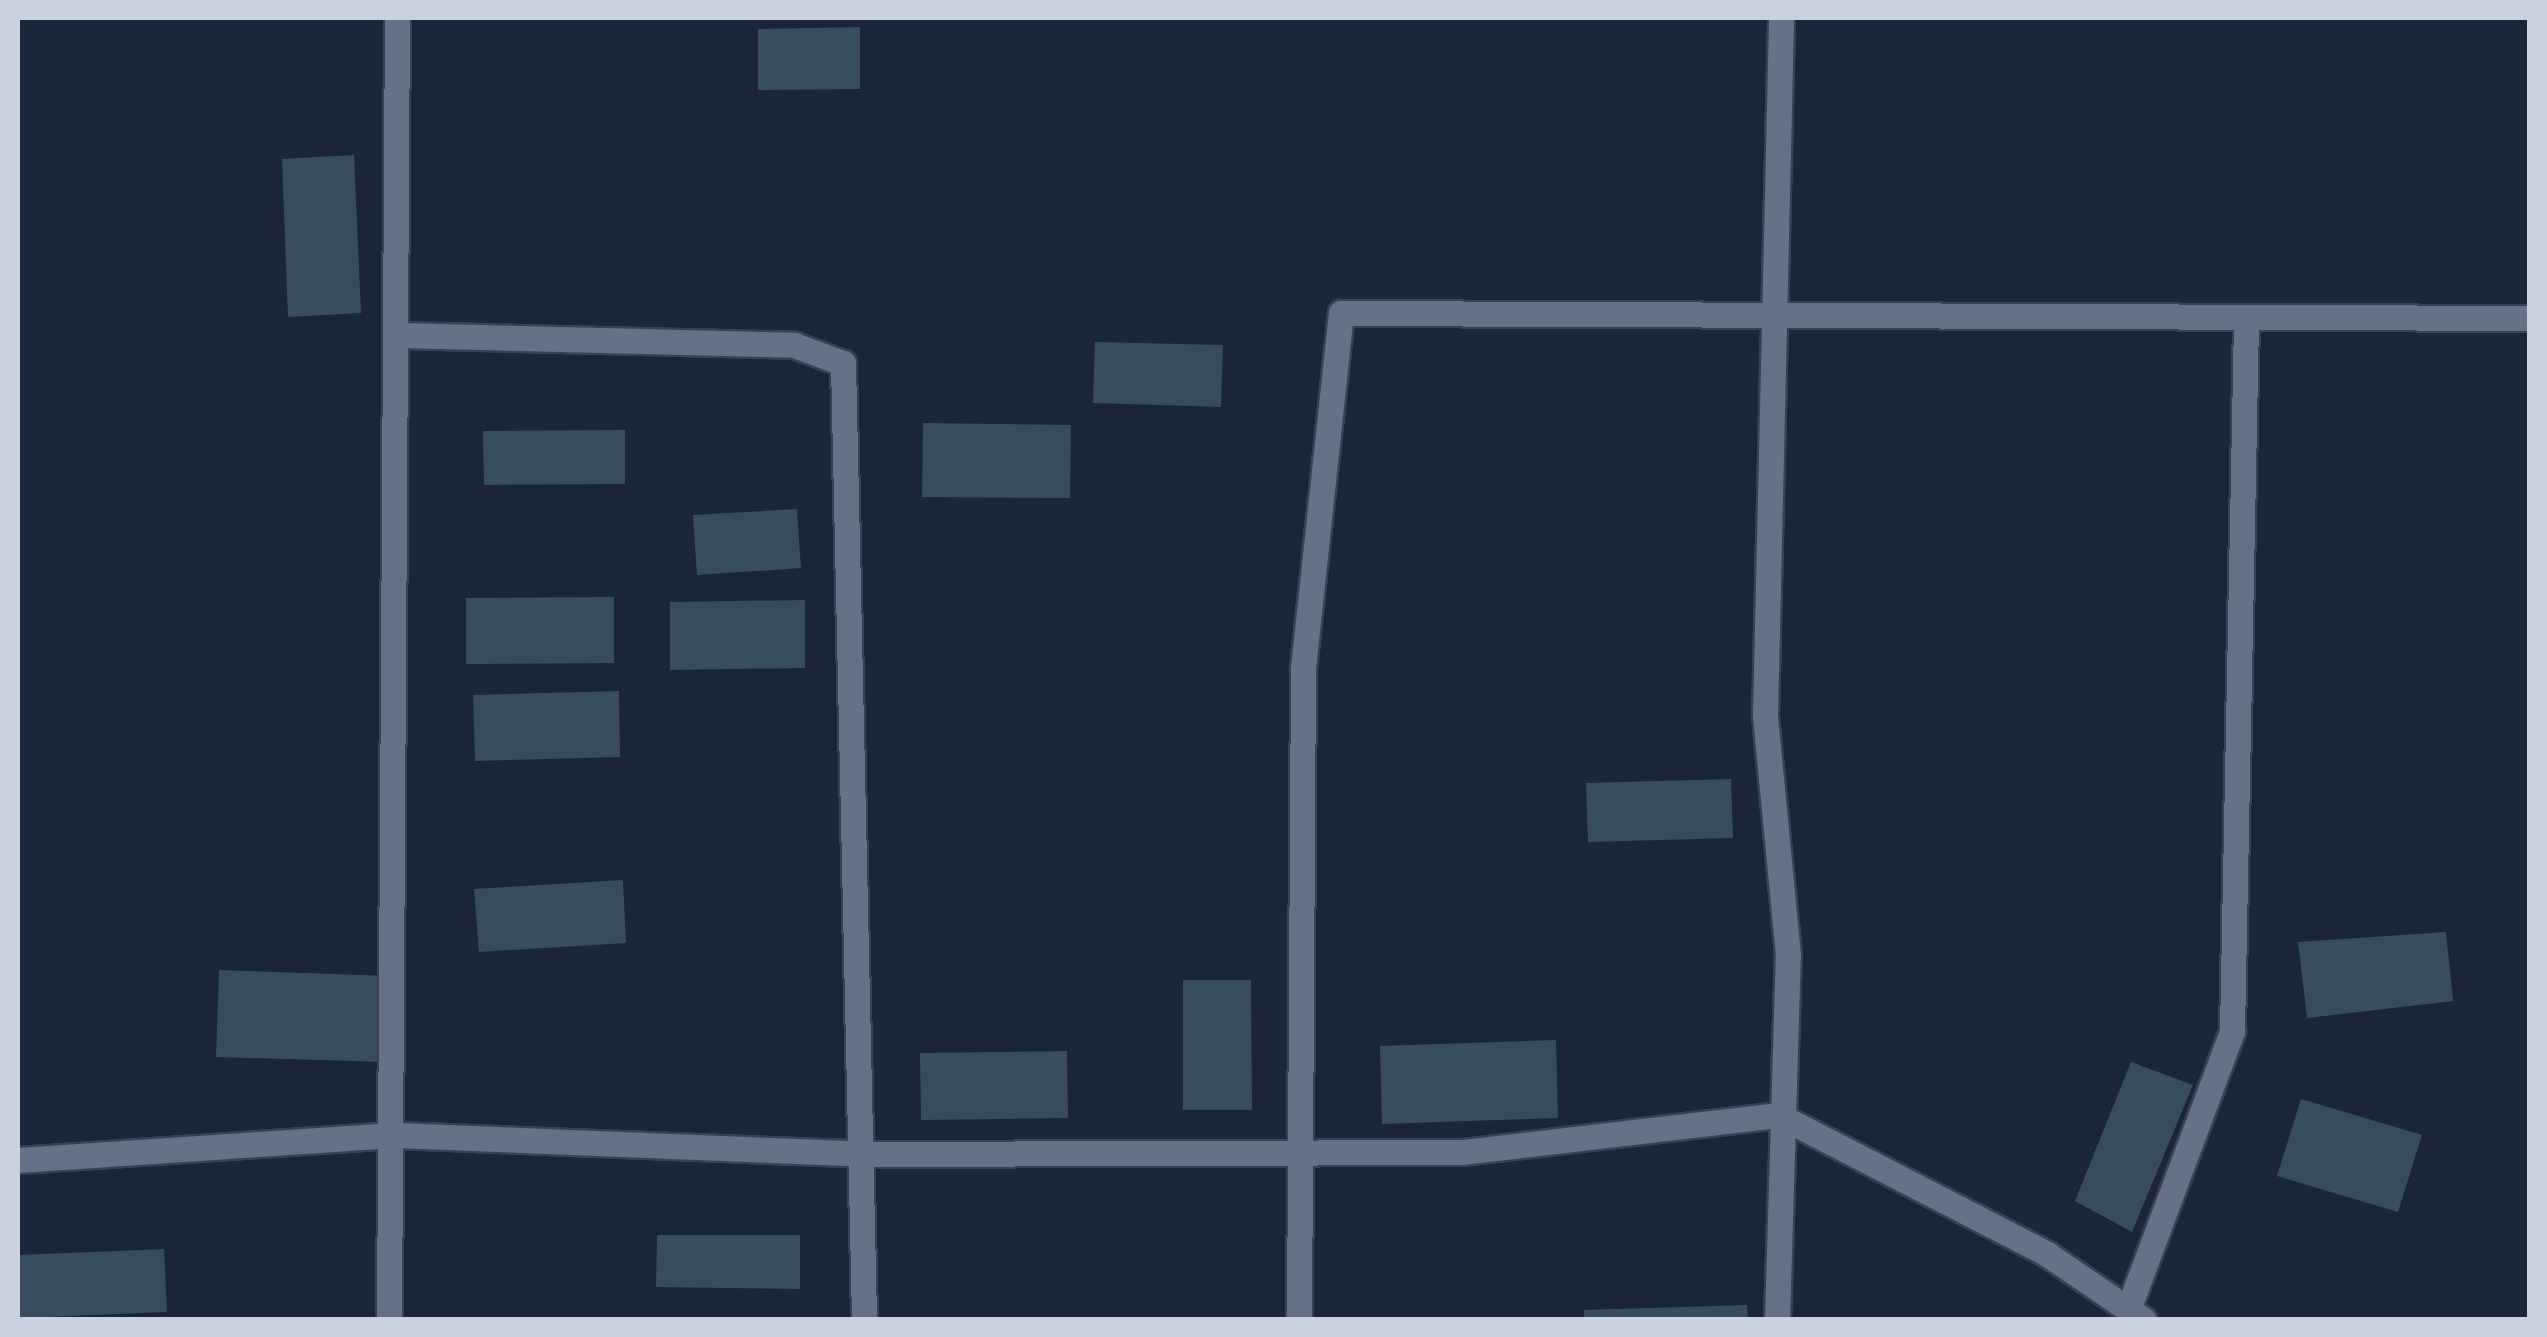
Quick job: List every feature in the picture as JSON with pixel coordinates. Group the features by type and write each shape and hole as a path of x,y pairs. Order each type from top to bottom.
{"street":[{"path":"389,1320 397,1136 397,18"},
{"path":"1777,1320 1778,1114 1788,954 1765,715 1781,310 1782,18"},
{"path":"1299,1320 1303,668 1341,314 1781,310 2246,319 2530,318"},
{"path":"18,1160 397,1136 866,1154 1301,1147 1463,1152 1778,1114 2048,1254 2137,1314 2232,1032 2246,319"},
{"path":"398,334 794,345 843,363 866,1154 864,1320"}],"building":[{"path":"860,27 860,89 758,90 758,29"},
{"path":"354,155 361,313 288,317 282,159"},
{"path":"1095,342 1223,345 1221,407 1093,403"},
{"path":"923,423 1071,425 1070,498 922,497"},
{"path":"625,430 625,484 484,485 483,431"},
{"path":"797,509 801,568 697,575 693,515"},
{"path":"614,597 614,663 466,664 466,598"},
{"path":"805,600 805,668 670,670 670,602"},
{"path":"619,691 620,757 475,761 473,695"},
{"path":"1731,779 1733,838 1588,842 1586,783"},
{"path":"623,880 626,943 479,952 474,889"},
{"path":"2446,932 2453,1001 2307,1018 2298,942"},
{"path":"219,970 389,976 386,1062 216,1057"},
{"path":"1183,980 1251,980 1252,1110 1183,1110"},
{"path":"1556,1040 1558,1118 1382,1124 1380,1046"},
{"path":"1067,1051 1068,1118 921,1120 920,1053"},
{"path":"2131,1062 2193,1085 2132,1232 2075,1201"},
{"path":"2301,1099 2422,1135 2398,1212 2277,1176"},
{"path":"657,1235 800,1235 800,1289 656,1287"},
{"path":"164,1249 167,1312 20,1318 18,1255"},
{"path":"1747,1305 1748,1320 1584,1320 1584,1310"}]}
